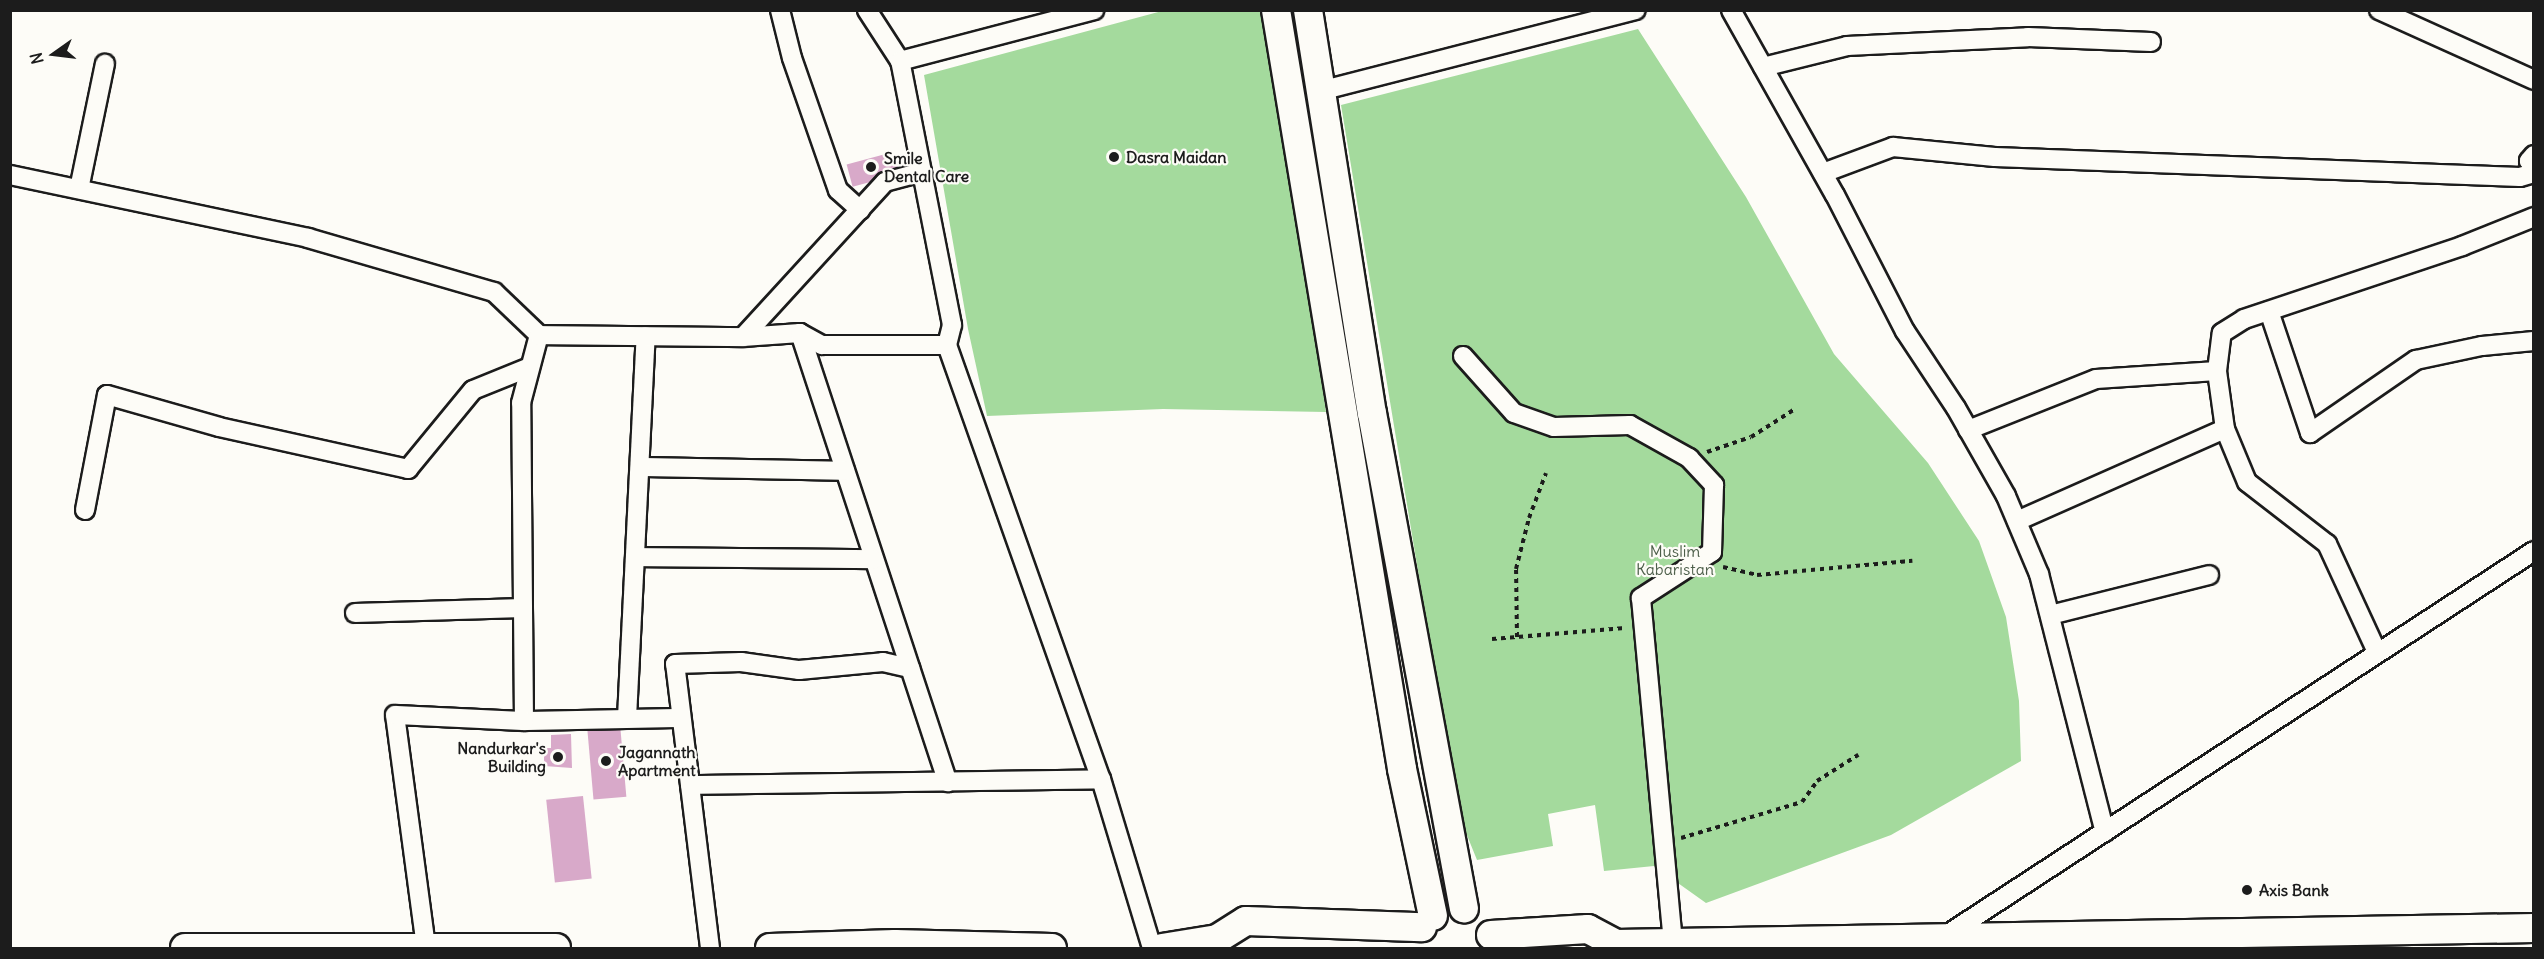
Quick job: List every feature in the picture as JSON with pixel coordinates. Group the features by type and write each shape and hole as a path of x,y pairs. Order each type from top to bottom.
{"main road":[{"path":"1276,10 1355,497 1402,769 1424,930"},
{"path":"1308,10 1385,489 1464,909 1485,925 1493,942 1588,929 1612,946 1673,943 1939,941 1993,944 2301,940 2534,928"},
{"path":"1355,497 1385,489"},
{"path":"1162,948 1226,944 1246,921 1424,930 1464,909"},
{"path":"773,948 895,944 1052,948"},
{"path":"185,948 556,948"}],"street":[{"path":"780,10 792,58 838,190 860,210"},
{"path":"867,10 900,61 952,325 947,345 1101,779 1152,948"},
{"path":"900,61 1094,10"},
{"path":"1320,92 1636,10"},
{"path":"1731,10 1823,174 1905,331 1968,430 2017,521 2039,574 2104,832"},
{"path":"2379,10 2534,80"},
{"path":"1763,67 1847,46 2028,37 2151,42"},
{"path":"79,189 105,64"},
{"path":"1823,174 1893,147 1995,157 2508,176 2534,173"},
{"path":"2534,155 2529,161 2534,166"},
{"path":"743,337 885,182 922,172"},
{"path":"10,175 308,238 494,292 539,335 743,337 800,333 822,345 947,345"},
{"path":"2377,652 2327,544 2247,482 2225,429 2217,371 2222,333 2244,320 2534,217"},
{"path":"2269,311 2310,433 2416,360 2482,346 2534,340"},
{"path":"800,333 948,782"},
{"path":"524,722 521,403 539,335"},
{"path":"627,718 646,336"},
{"path":"1463,356 1514,413 1554,427 1630,425 1689,458 1714,485 1712,552 1641,598 1666,841 1673,943"},
{"path":"85,510 107,395 219,427 408,469 474,390 530,367"},
{"path":"1968,430 2096,379 2217,371"},
{"path":"2017,521 2225,429"},
{"path":"640,467 845,471"},
{"path":"1939,941 2534,551"},
{"path":"636,557 873,559"},
{"path":"2050,615 2209,575"},
{"path":"355,613 522,608"},
{"path":"710,948 675,664 741,662 799,670 883,662 910,668"},
{"path":"426,947 395,715 524,722 680,718"},
{"path":"690,785 1101,779"}],"path":[{"path":"1689,458 1751,437 1795,409"},
{"path":"1517,637 1516,569 1529,518 1546,473"},
{"path":"1699,561 1757,575 1912,561"},
{"path":"1492,639 1605,627 1644,629"},
{"path":"1666,841 1802,802 1817,781 1858,755"}],"green space":[{"name":"Dasra Maidan","path":"1162,11 1271,11 1326,412 1163,409 987,416 968,329 924,75"},
{"name":"Muslim Kabaristan","path":"1638,29 1746,197 1834,354 1928,463 1979,541 2006,617 2019,701 2021,761 1891,835 1706,903 1654,866 1604,871 1595,805 1548,814 1553,846 1477,860 1458,813 1341,105"}],"building":[{"path":"893,152 899,174 853,187 847,164"},
{"name":"Jagannath Apartment","path":"620,724 626,797 593,800 587,727"},
{"name":"Nandurkar's Building","path":"571,734 572,768 544,766 544,748 551,748 551,735"},
{"path":"583,796 592,879 555,882 546,800"}],"place":[{"name":"Dasra Maidan","path":"1114,157"},
{"name":"Smile Dental Care","path":"871,167"},
{"name":"Nandurkar's Building","path":"558,757"},
{"name":"Jagannath Apartment","path":"606,761"},
{"name":"Axis Bank","path":"2247,890"}]}
